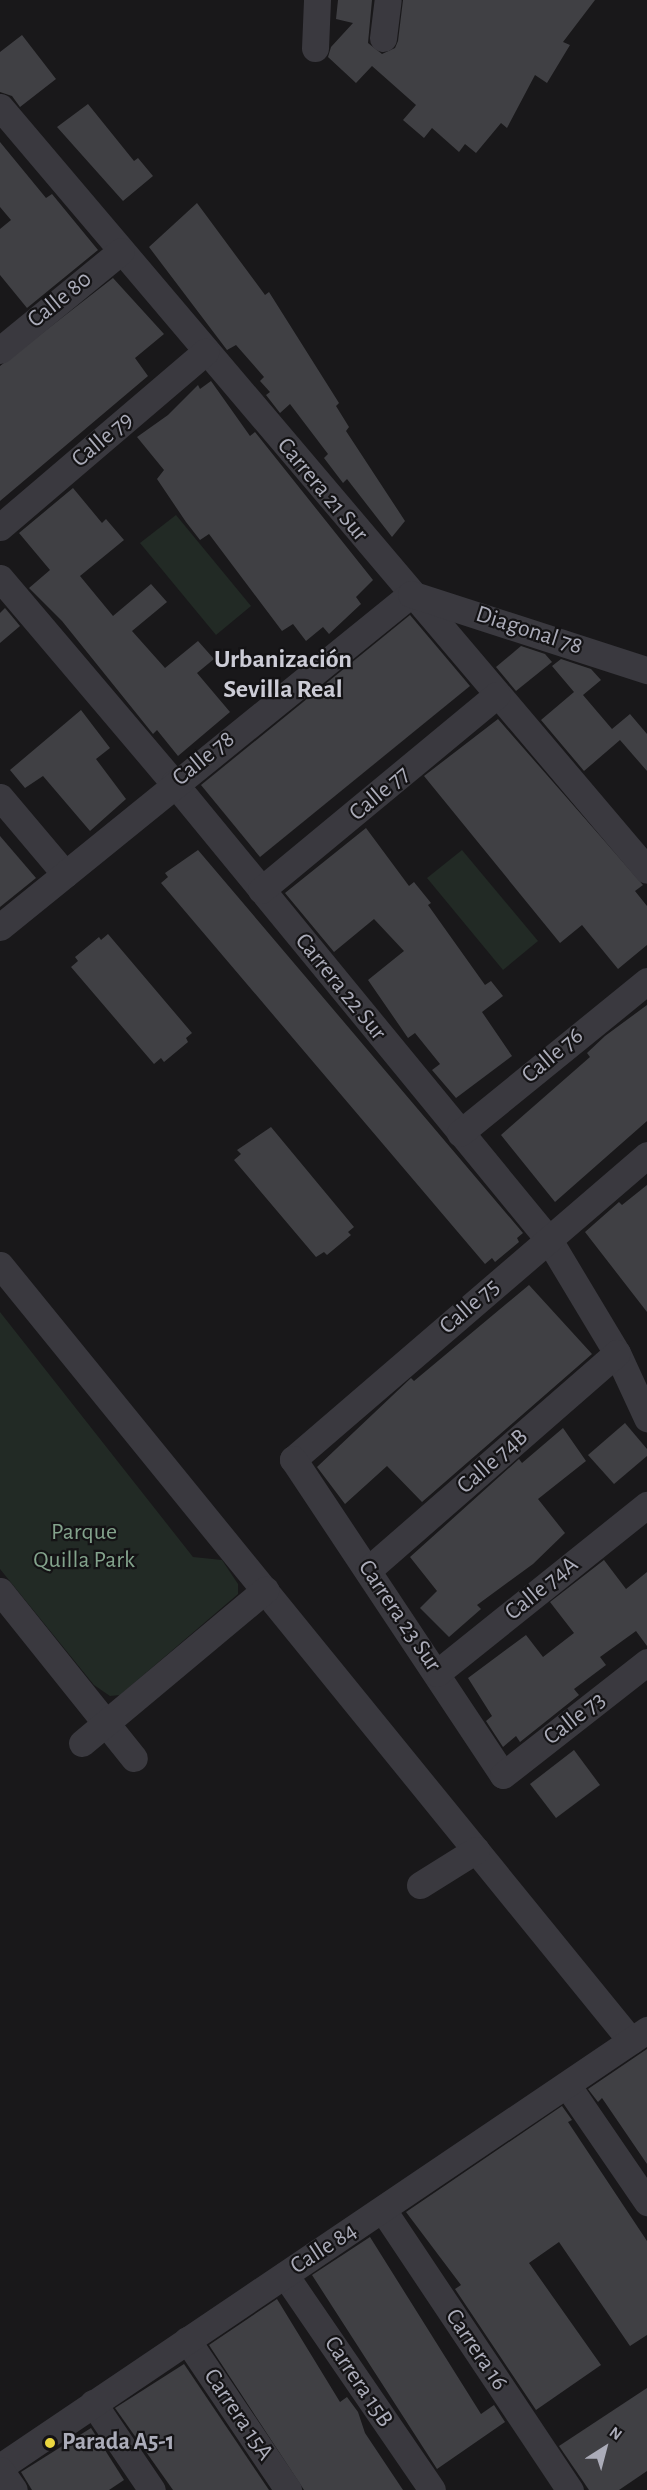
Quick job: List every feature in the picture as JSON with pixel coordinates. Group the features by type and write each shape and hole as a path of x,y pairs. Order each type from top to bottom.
{"street":[{"path":"315,48 317,0"},
{"path":"383,38 388,0"},
{"name":"Carrera 21 Sur","path":"0,107 205,352 647,870"},
{"name":"Calle 80","path":"0,350 121,251"},
{"name":"Calle 79","path":"0,527 205,352"},
{"name":"Carrera 22 Sur","path":"0,578 174,783 549,1240 617,1353 647,1418"},
{"name":"Diagonal 78","path":"411,594 647,670"},
{"name":"Calle 78","path":"0,927 174,783 411,594"},
{"name":"Calle 77","path":"261,891 497,695"},
{"path":"0,796 64,874"},
{"name":"Calle 76","path":"460,1133 647,981"},
{"name":"Calle 75","path":"293,1459 647,1155"},
{"path":"0,1265 476,1850 639,2036"},
{"name":"Calle 74B","path":"369,1570 617,1353"},
{"name":"Carrera 23 Sur","path":"293,1459 369,1570 502,1775"},
{"name":"Calle 74A","path":"437,1673 647,1505"},
{"path":"82,1743 264,1590"},
{"path":"0,1591 134,1758"},
{"name":"Calle 73","path":"502,1775 647,1662"},
{"path":"420,1885 476,1850"},
{"name":"Calle 84","path":"0,2468 639,2036"},
{"path":"567,2085 647,2202"},
{"name":"Carrera 16","path":"382,2210 570,2490"},
{"name":"Carrera 15B","path":"285,2275 432,2490"},
{"name":"Carrera 15A","path":"188,2340 288,2490"},
{"path":"93,2403 152,2490"},
{"path":"0,2468 14,2490"}],"green space":[{"path":"176,515 251,606 216,635 140,543"},
{"path":"462,850 538,941 503,970 427,878"},
{"name":"Parque Quilla Park","path":"0,1312 193,1557 222,1560 238,1584 238,1594 120,1695 110,1696 94,1685 0,1569"}],"building":[{"path":"338,0 372,0 368,43 382,54 395,48 398,41 403,0 595,0 563,42 570,45 547,83 535,75 507,128 501,123 476,153 465,144 459,152 432,128 424,138 403,120 416,105 372,66 356,83 328,57 331,47 353,23 336,19"},
{"path":"22,35 56,79 20,107 12,96 0,92 0,52"},
{"path":"88,104 134,161 138,158 153,176 123,201 57,127"},
{"path":"0,142 46,198 52,194 98,250 27,308 0,275 0,229 11,220 0,207"},
{"path":"197,203 265,295 269,292 339,403 336,406 349,427 346,431 405,521 392,537 347,479 343,483 324,458 328,454 290,404 280,413 266,395 270,392 260,381 264,377 236,345 227,350 149,247"},
{"path":"113,278 164,334 135,358 148,376 0,501 0,366"},
{"path":"211,381 250,436 255,432 373,580 356,597 361,604 329,634 323,627 306,641 293,624 282,631 209,534 200,540 186,522 157,479 164,470 137,437 168,415 198,385 200,389"},
{"path":"73,488 102,523 106,519 124,540 80,576 113,616 151,584 167,602 132,631 165,668 198,641 214,659 197,673 230,712 178,756 157,730 153,734 62,621 29,588 50,570 19,533"},
{"path":"5,608 20,626 0,643 0,613"},
{"path":"410,615 470,686 260,857 201,785"},
{"path":"521,646 545,654 552,662 516,691 496,667"},
{"path":"561,659 591,669 601,680 583,695 612,729 630,714 647,734 647,771 620,740 584,771 541,720 574,692 552,666"},
{"path":"81,710 110,748 96,759 126,799 90,831 43,776 25,788 10,770"},
{"path":"498,719 643,885 635,891 647,906 647,945 618,969 582,925 560,943 424,776"},
{"path":"366,828 409,886 414,882 431,903 428,905 485,985 491,981 503,996 482,1012 512,1056 456,1098 432,1070 440,1064 415,1033 408,1038 368,980 404,951 374,919 334,952 285,893"},
{"path":"0,836 36,878 0,907"},
{"path":"198,850 523,1233 517,1238 519,1242 495,1262 492,1258 485,1264 161,883 168,877 165,873"},
{"path":"108,934 192,1033 186,1038 188,1042 164,1062 161,1058 154,1064 71,967 78,961 75,957 99,937 101,940"},
{"path":"647,1005 647,1121 555,1202 501,1135 590,1057 587,1053 605,1036"},
{"path":"271,1127 354,1227 348,1232 351,1235 327,1255 324,1252 316,1257 234,1160 241,1154 237,1150"},
{"path":"647,1185 647,1312 585,1232 619,1202 622,1205"},
{"path":"529,1285 592,1354 422,1502 387,1466 345,1504 317,1467 411,1378 414,1381"},
{"path":"625,1423 647,1449 647,1456 614,1484 588,1455"},
{"path":"563,1428 586,1461 538,1499 565,1533 533,1564 477,1605 481,1609 449,1637 420,1608 437,1591 410,1557 519,1459 522,1463"},
{"path":"604,1560 626,1589 647,1572 647,1646 636,1631 600,1657 606,1665 574,1689 579,1695 520,1742 516,1736 503,1747 486,1721 492,1716 468,1678 526,1635 543,1657 574,1633 550,1602"},
{"path":"574,1750 600,1785 556,1818 530,1784"},
{"path":"647,2049 647,2164 602,2098 598,2102 588,2089"},
{"path":"562,2106 572,2120 568,2122 647,2241 647,2335 630,2346 559,2242 529,2263 601,2365 536,2410 455,2289 461,2285 406,2212"},
{"path":"370,2237 481,2414 494,2405 505,2422 437,2469 312,2275"},
{"path":"277,2299 340,2402 347,2397 358,2412 365,2433 403,2490 304,2490 209,2345"},
{"path":"184,2364 269,2490 173,2490 115,2408"},
{"path":"647,2388 647,2471 619,2490 589,2490 559,2446"},
{"path":"91,2428 124,2480 109,2490 32,2490 21,2472"}],"place":[{"name":"Parada A5-1","path":"50,2443"}],"district":[{"name":"Urbanización Sevilla Real","path":"283,675"}]}
